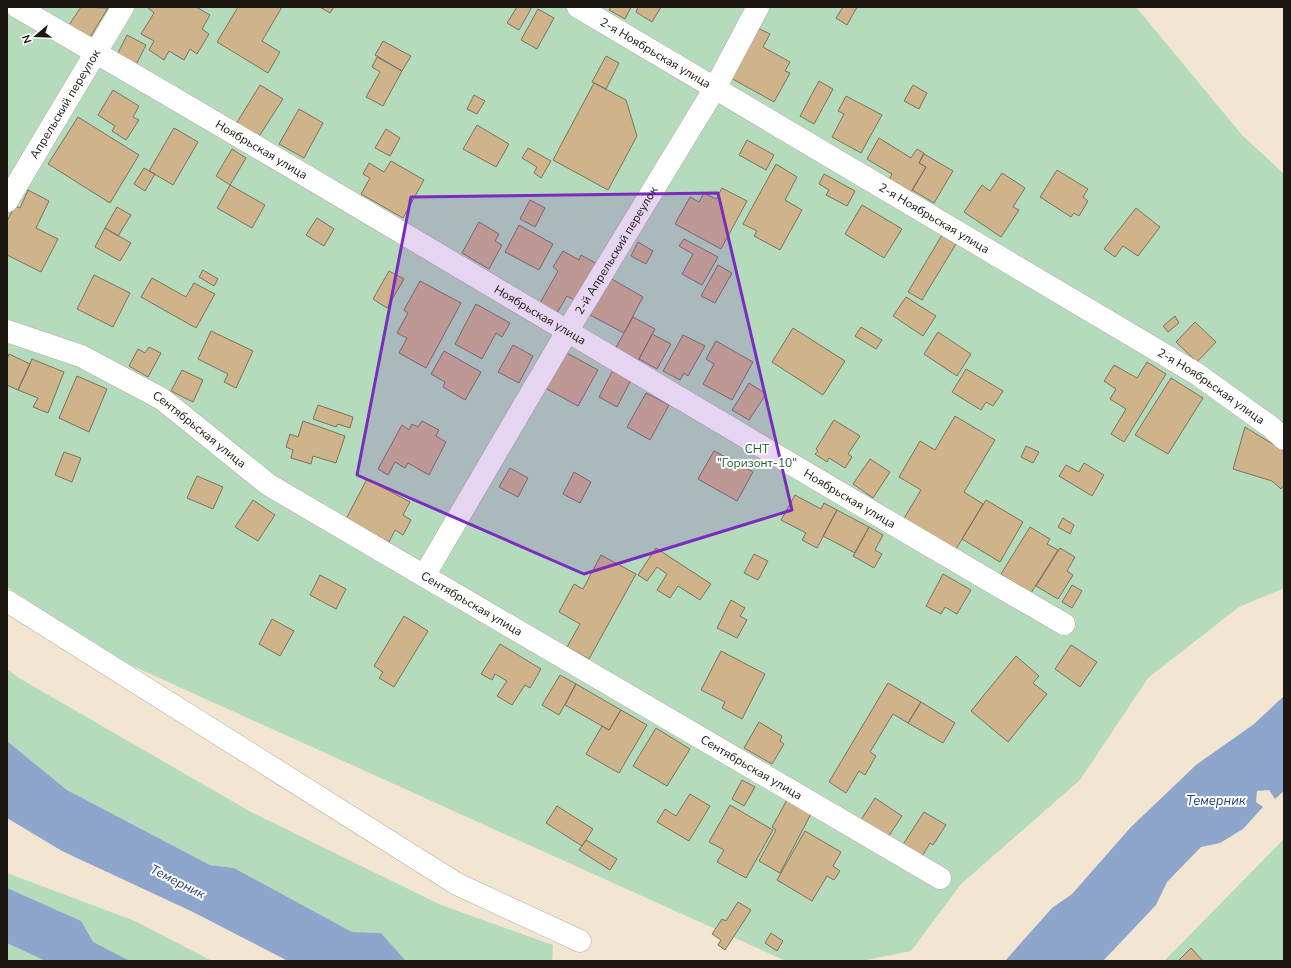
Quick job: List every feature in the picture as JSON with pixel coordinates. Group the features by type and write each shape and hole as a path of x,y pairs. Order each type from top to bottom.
{"street":[{"name":"Ноябрьская улица","path":"17,7 568,330 841,495 1064,624"},
{"name":"Апрельский переулок","path":"7,201 123,7"},
{"name":"2-я Ноябрьская улица","path":"578,7 1197,374 1271,427 1284,439"},
{"name":"2-й Апрельский переулок","path":"424,576 568,330 715,88 758,7"},
{"name":"Сентябрьская улица","path":"7,330 81,356 162,399 270,485 940,878"},
{"path":"7,601 457,884 580,941"}],"highlighted area":[{"path":"718,193 792,510 584,574 357,475 411,197"}],"green space":[{"name":"СНТ \"Горизонт-10\"","path":"7,7 1136,7 1242,135 1284,174 1284,588 1239,607 1148,678 1080,780 961,884 911,951 862,961 786,961 126,663 7,587"},
{"path":"7,669 19,678 251,812 441,905 553,945 552,961 406,961 381,933 352,932 234,868 210,865 67,790 7,741"},
{"path":"1284,839 1284,961 1164,961"},
{"path":"7,873 135,921 212,961 7,961"}],"water":[{"name":"Темерник","path":"1284,696 1284,791 1275,799 1269,790 1257,791 1256,802 1263,807 1243,829 1220,843 1201,847 1167,882 1156,905 1103,961 1005,961 1052,908 1072,894 1131,827 1196,765 1254,724"},
{"name":"Темерник","path":"7,741 67,790 210,865 234,868 352,932 381,933 406,961 288,961 193,912 62,851 7,818"},
{"path":"7,888 81,921 93,942 130,961 46,961 7,943"}],"building":[{"path":"81,7 108,8 89,39 69,25"},
{"path":"147,7 196,7 210,15 202,29 209,34 197,54 190,49 184,60 169,51 164,60 149,50 154,41 141,34 154,13"},
{"path":"238,7 282,7 262,41 280,52 268,73 217,42"},
{"path":"320,7 334,7 330,13"},
{"path":"517,7 532,7 519,30 507,23"},
{"path":"611,7 631,7 625,19 609,10"},
{"path":"638,7 661,7 652,22 636,12"},
{"path":"843,7 857,7 847,25 836,18"},
{"path":"538,9 554,18 537,49 521,40"},
{"path":"756,27 770,34 763,47 790,62 785,71 790,73 774,102 729,77"},
{"path":"127,35 146,45 136,65 117,55"},
{"path":"383,41 411,56 402,71 375,55"},
{"path":"606,56 619,63 606,89 592,82"},
{"path":"377,57 402,71 383,106 366,97 380,72 372,67"},
{"path":"819,81 833,89 814,124 800,116"},
{"path":"594,83 626,100 637,136 608,190 553,160"},
{"path":"260,85 283,99 258,138 236,124"},
{"path":"913,85 927,93 919,109 904,101"},
{"path":"113,90 139,106 133,117 139,120 126,140 112,131 115,126 98,115"},
{"path":"474,95 485,101 477,114 467,109"},
{"path":"846,96 882,115 861,153 832,137 844,114 838,111"},
{"path":"299,109 323,123 304,158 279,144"},
{"path":"78,117 139,155 110,203 48,164"},
{"path":"477,125 509,144 496,167 463,149"},
{"path":"174,128 198,142 173,185 149,171"},
{"path":"386,129 400,138 390,156 375,148"},
{"path":"879,138 911,158 917,149 924,153 919,163 926,167 909,196 888,183 892,174 867,159"},
{"path":"747,140 774,155 766,170 739,155"},
{"path":"528,148 551,161 541,178 534,173 537,167 522,158"},
{"path":"232,149 246,158 230,185 216,176"},
{"path":"924,154 953,171 934,203 912,190 926,167 919,163"},
{"path":"391,161 424,180 403,218 361,194 370,178 363,174 369,163 384,172"},
{"path":"776,164 797,177 785,200 802,210 780,250 754,236 757,231 743,224"},
{"path":"144,168 155,174 145,191 134,184"},
{"path":"1057,170 1088,189 1083,197 1088,201 1079,216 1074,213 1071,217 1040,197"},
{"path":"1002,173 1025,188 1013,207 1019,210 1001,237 964,212 982,185 990,191"},
{"path":"824,174 855,191 847,206 826,195 829,190 819,184"},
{"path":"230,185 265,205 252,228 217,208"},
{"path":"722,188 747,201 721,249 675,224 690,197 699,202 704,193 716,199"},
{"path":"28,190 49,201 36,228 58,239 41,272 7,255 7,221 15,206 20,208"},
{"path":"530,200 545,208 535,227 520,219"},
{"path":"862,205 902,229 884,258 845,234"},
{"path":"117,207 131,215 118,236 105,228"},
{"path":"1136,208 1160,227 1138,256 1123,246 1115,257 1104,249"},
{"path":"317,218 334,229 324,246 306,235"},
{"path":"479,222 499,234 495,241 502,245 489,269 462,253"},
{"path":"519,225 553,244 539,270 505,252"},
{"path":"105,228 131,243 120,261 95,247"},
{"path":"942,235 956,244 922,300 908,292"},
{"path":"684,239 718,257 702,285 682,274 693,254 679,246"},
{"path":"638,242 653,251 646,264 631,256"},
{"path":"563,251 579,260 581,255 599,265 578,302 567,296 557,313 540,303 558,271 553,267"},
{"path":"718,265 732,273 715,303 701,296"},
{"path":"203,270 218,279 214,286 199,277"},
{"path":"389,271 404,279 387,308 373,299"},
{"path":"94,275 130,293 113,327 77,309"},
{"path":"152,278 186,297 194,283 215,294 196,328 141,297"},
{"path":"610,278 643,297 624,333 590,315"},
{"path":"420,281 461,303 426,368 399,353 407,338 397,333 408,313 404,310"},
{"path":"906,297 936,316 923,336 893,316"},
{"path":"476,304 510,323 502,337 496,333 482,359 455,344"},
{"path":"1175,316 1179,323 1168,332 1163,326"},
{"path":"633,317 655,329 638,361 615,349"},
{"path":"1195,322 1216,342 1197,362 1176,342"},
{"path":"861,327 882,340 876,349 855,336"},
{"path":"793,328 845,361 823,395 772,362"},
{"path":"211,331 253,351 236,388 224,382 228,374 198,359"},
{"path":"938,332 971,354 957,376 924,354"},
{"path":"652,334 671,344 657,369 639,359"},
{"path":"683,335 705,346 688,376 684,373 680,380 663,371"},
{"path":"716,341 753,362 732,400 703,384 714,364 706,359"},
{"path":"513,345 533,356 519,383 498,372"},
{"path":"149,347 161,353 148,377 129,366 138,349 145,353"},
{"path":"444,351 481,372 465,400 443,387 445,382 431,374"},
{"path":"565,352 598,370 578,406 545,388"},
{"path":"9,354 30,364 18,390 7,385 7,359"},
{"path":"32,359 64,372 48,413 33,407 38,398 18,390"},
{"path":"1147,362 1166,374 1124,442 1111,434 1126,409 1110,399 1116,389 1104,381 1114,365 1137,378"},
{"path":"966,369 1003,391 993,406 986,402 981,410 952,392"},
{"path":"182,370 203,380 193,402 171,391"},
{"path":"613,370 631,380 617,407 599,397"},
{"path":"77,376 107,389 89,432 59,418"},
{"path":"1171,378 1203,398 1168,454 1135,435"},
{"path":"749,383 766,394 749,420 732,410"},
{"path":"646,393 669,405 650,440 627,427"},
{"path":"318,405 353,417 350,428 338,424 336,427 313,419"},
{"path":"955,416 995,440 964,492 983,504 955,551 903,520 921,490 899,477 920,441 935,450"},
{"path":"834,420 860,436 848,454 852,457 845,468 829,458 827,462 815,454 818,451 816,449"},
{"path":"303,421 345,436 336,463 313,456 311,464 291,458 293,450 286,447 290,434 298,437"},
{"path":"422,421 439,430 436,436 446,442 429,475 408,463 405,468 395,462 388,475 378,469 402,425 409,430 412,424 418,427"},
{"path":"1245,427 1284,451 1284,485 1281,489 1272,481 1233,469"},
{"path":"1026,446 1039,452 1033,463 1021,457"},
{"path":"714,451 753,472 737,501 698,479"},
{"path":"64,452 81,458 72,482 55,475"},
{"path":"870,459 890,472 873,498 853,484"},
{"path":"1084,463 1104,475 1092,496 1059,476 1066,465 1079,472"},
{"path":"510,468 528,478 518,497 499,487"},
{"path":"574,472 591,482 580,503 563,494"},
{"path":"197,476 223,487 213,509 187,498"},
{"path":"367,479 410,502 403,515 411,520 403,535 395,530 389,542 346,519"},
{"path":"795,495 821,509 824,503 837,510 817,548 802,540 806,533 781,520"},
{"path":"253,500 275,515 258,541 235,527"},
{"path":"986,500 1023,522 1000,562 962,539"},
{"path":"837,510 869,527 855,553 823,536"},
{"path":"1063,518 1074,525 1070,534 1058,527"},
{"path":"869,527 883,535 875,550 882,554 874,568 853,556"},
{"path":"1030,527 1050,539 1047,544 1058,550 1031,593 1001,574"},
{"path":"656,548 711,584 700,600 678,586 670,598 657,590 667,574 657,567 647,581 638,575"},
{"path":"1060,548 1075,557 1067,571 1073,575 1058,599 1036,586"},
{"path":"754,554 768,561 758,580 744,573"},
{"path":"601,555 636,574 589,659 567,647 580,624 559,612 574,584 583,589"},
{"path":"943,574 971,590 957,614 945,607 941,614 926,606"},
{"path":"320,575 346,589 336,609 310,595"},
{"path":"1072,585 1082,591 1072,608 1062,602"},
{"path":"731,600 745,608 740,616 747,620 737,638 717,628"},
{"path":"404,616 428,631 394,687 379,678 383,672 374,666"},
{"path":"272,619 294,631 280,656 259,644"},
{"path":"500,644 541,669 530,688 525,685 512,705 497,696 507,681 495,674 492,680 481,674"},
{"path":"1071,645 1097,662 1080,687 1055,669"},
{"path":"721,651 765,674 742,719 722,708 725,702 701,690"},
{"path":"1016,656 1039,676 1033,683 1047,694 1008,742 971,711"},
{"path":"560,675 576,684 559,715 542,705"},
{"path":"888,683 921,702 908,723 893,714 870,752 876,756 865,775 859,771 846,793 829,782"},
{"path":"576,684 621,710 609,730 565,705"},
{"path":"921,702 955,723 943,743 908,723"},
{"path":"621,710 647,725 619,773 586,754 602,726 609,730"},
{"path":"759,722 782,736 780,741 784,744 772,764 744,748"},
{"path":"656,728 690,749 667,786 633,766"},
{"path":"742,780 755,787 744,806 732,799"},
{"path":"690,794 710,806 689,841 657,822 665,809 676,816"},
{"path":"788,798 812,812 780,873 759,861 776,830 772,827"},
{"path":"875,798 902,816 888,837 861,820"},
{"path":"730,805 773,830 746,878 717,862 724,850 709,842"},
{"path":"557,806 593,829 582,846 546,823"},
{"path":"924,812 946,825 933,845 930,843 921,858 902,846"},
{"path":"805,831 841,852 833,866 840,871 834,880 827,876 812,901 777,880"},
{"path":"586,840 617,859 610,870 579,850"},
{"path":"738,902 751,910 725,950 718,945 721,940 712,934 722,919 726,921"},
{"path":"771,933 783,941 777,951 765,943"},
{"path":"1191,948 1203,961 1178,961"}]}
